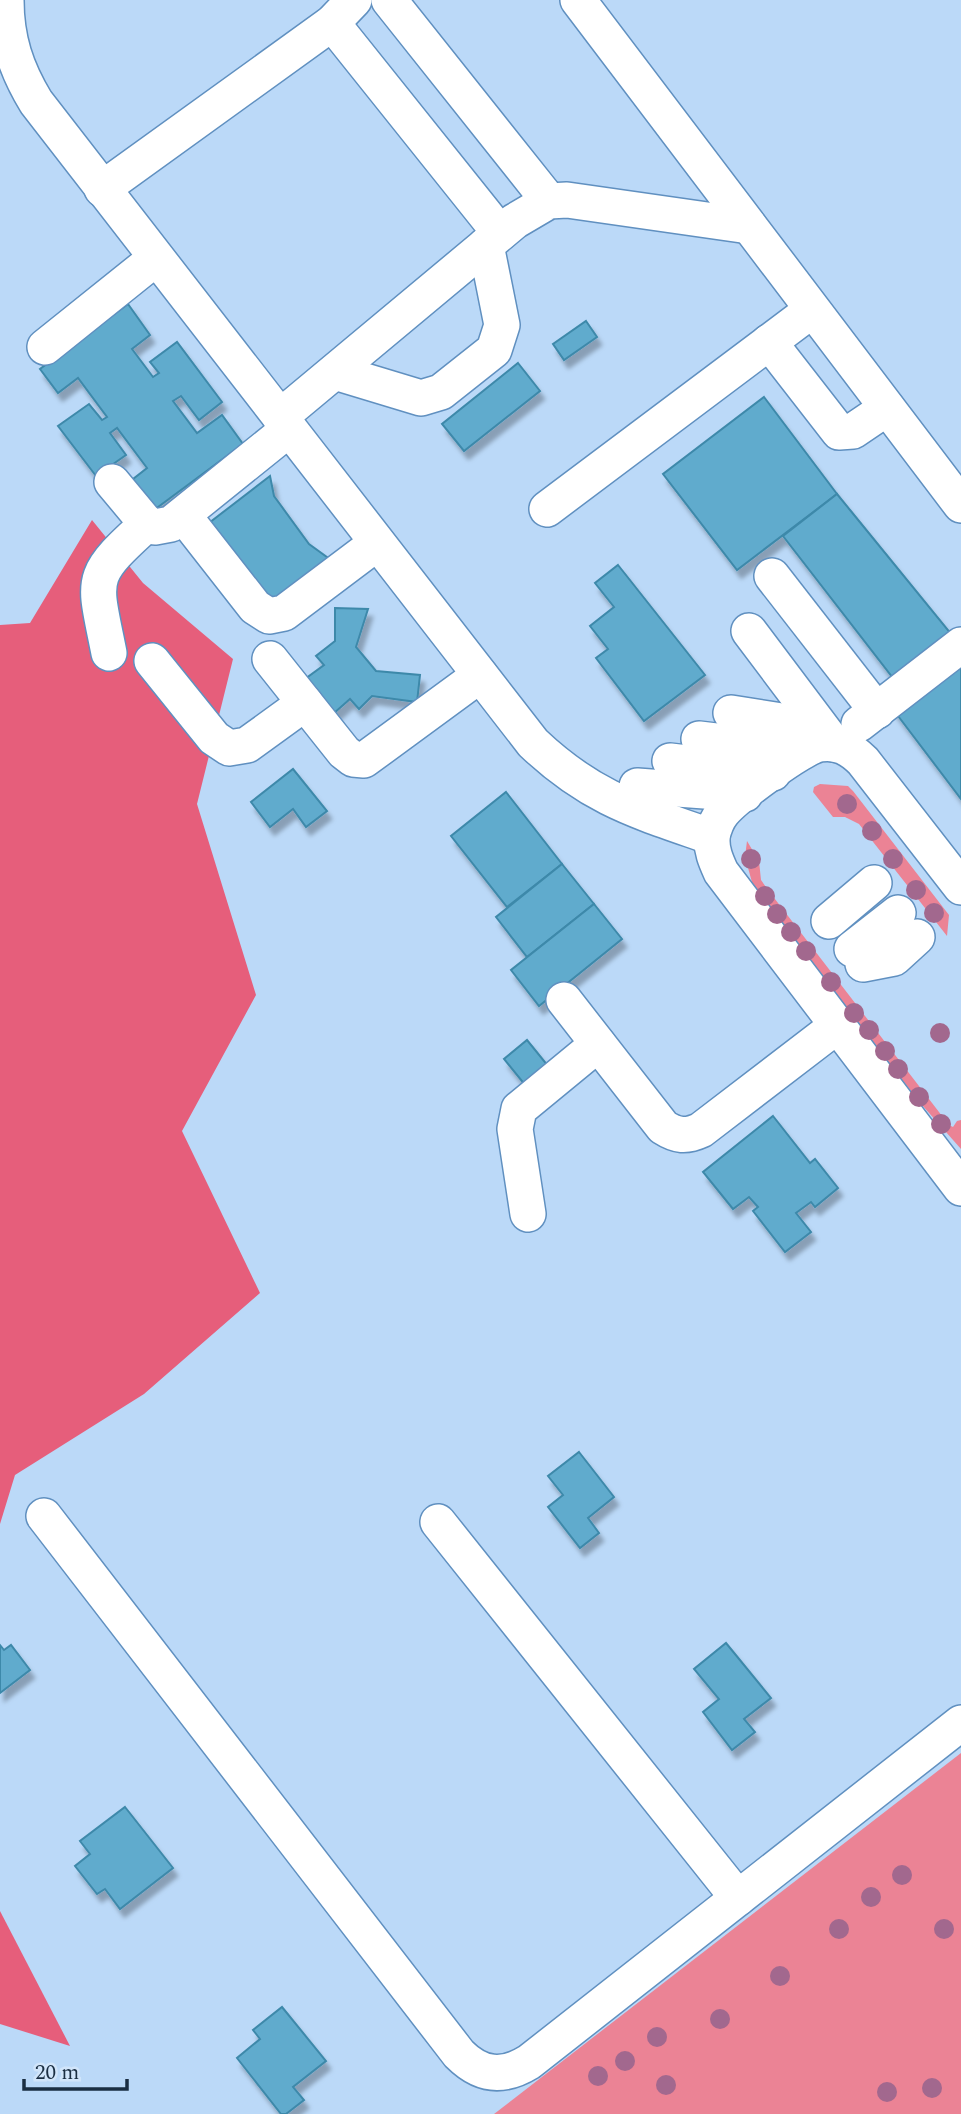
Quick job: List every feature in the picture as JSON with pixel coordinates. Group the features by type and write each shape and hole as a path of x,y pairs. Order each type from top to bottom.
{"lane":[{"path":"6,0 11,50 21,77 36,102 533,743 563,772 597,794 712,837"},
{"path":"389,0 550,201"},
{"path":"578,0 961,505"},
{"path":"102,189 343,12 493,239 502,325 495,350 432,397 411,396 335,372"},
{"path":"112,482 147,524 163,527 183,515 285,423 335,372 493,239 550,201 592,202 749,226"},
{"path":"45,347 156,258"},
{"path":"547,509 812,310"},
{"path":"769,342 839,432 853,431 887,408"},
{"path":"183,515 255,607 269,616 284,613 377,543"},
{"path":"109,653 98,583 111,557 147,524"},
{"path":"772,576 877,711"},
{"path":"749,631 783,677 818,747"},
{"path":"783,677 825,645"},
{"path":"956,1169 838,1025 721,872 713,856 712,837 723,812 745,794 773,773 877,711 961,645"},
{"path":"270,659 344,752 353,759 364,760 480,675"},
{"path":"152,661 214,738 229,748 247,745 305,703"},
{"path":"731,713 788,722 818,747"},
{"path":"698,739 846,747 863,761 961,887"},
{"path":"670,761 773,773"},
{"path":"637,786 745,794"},
{"path":"829,921 874,884"},
{"path":"858,957 894,958 907,925"},
{"path":"564,1000 663,1127 675,1134 688,1136 701,1130 838,1025"},
{"path":"528,1214 515,1129 519,1109 598,1044"},
{"path":"44,1516 470,2065 484,2072 500,2074 529,2062 961,1723"},
{"path":"438,1522 738,1898"}],"shaded area":[{"path":"92,520 143,583 233,659 197,804 256,995 182,1131 260,1293 144,1394 15,1475 0,1524 0,625 30,623"},
{"path":"820,784 848,786 853,791 949,915 947,936 859,824 845,817 833,817 813,792 814,787"},
{"path":"747,841 759,861 761,880 768,890 949,1125 953,1127 961,1120 961,1149 922,1105 755,893 745,857"},
{"path":"961,1753 961,2114 494,2114"},
{"path":"0,1911 70,2046 0,2024"}],"building":[{"path":"128,304 150,335 132,349 153,377 159,373 150,362 177,342 222,402 199,420 181,396 173,401 197,433 222,415 243,444 150,513 128,483 147,468 117,428 110,433 126,455 96,476 58,426 89,404 102,420 107,417 78,378 58,393 40,369"},
{"path":"586,321 597,337 564,360 553,344"},
{"path":"518,363 540,391 464,451 442,424"},
{"path":"764,397 837,494 737,570 663,474"},
{"path":"270,476 274,496 309,544 331,560 270,605 209,523"},
{"path":"837,494 952,635 893,678 783,536"},
{"path":"618,565 705,675 644,721 596,658 608,649 590,626 614,607 595,583"},
{"path":"335,608 368,609 356,647 376,671 420,675 417,702 372,696 359,709 350,699 333,714 305,679 324,665 316,656 335,641"},
{"path":"961,647 961,799 889,704"},
{"path":"293,769 327,811 306,827 293,809 270,827 251,802"},
{"path":"506,792 562,864 507,907 451,836"},
{"path":"562,864 594,904 527,957 496,917"},
{"path":"594,904 622,939 539,1006 511,970"},
{"path":"527,1040 553,1072 530,1091 504,1059"},
{"path":"773,1116 810,1163 815,1159 838,1188 815,1207 811,1202 796,1213 811,1232 785,1252 753,1211 758,1207 749,1197 733,1209 703,1172"},
{"path":"579,1452 614,1497 588,1518 599,1533 580,1548 548,1507 563,1495 548,1476"},
{"path":"726,1643 771,1698 744,1719 755,1732 732,1750 703,1712 719,1699 694,1669"},
{"path":"0,1645 4,1650 11,1645 30,1670 0,1693"},
{"path":"125,1807 173,1868 120,1909 105,1889 97,1894 75,1866 90,1854 80,1841"},
{"path":"282,2007 326,2061 293,2087 304,2100 286,2114 281,2114 237,2058 260,2039 253,2030"}]}
